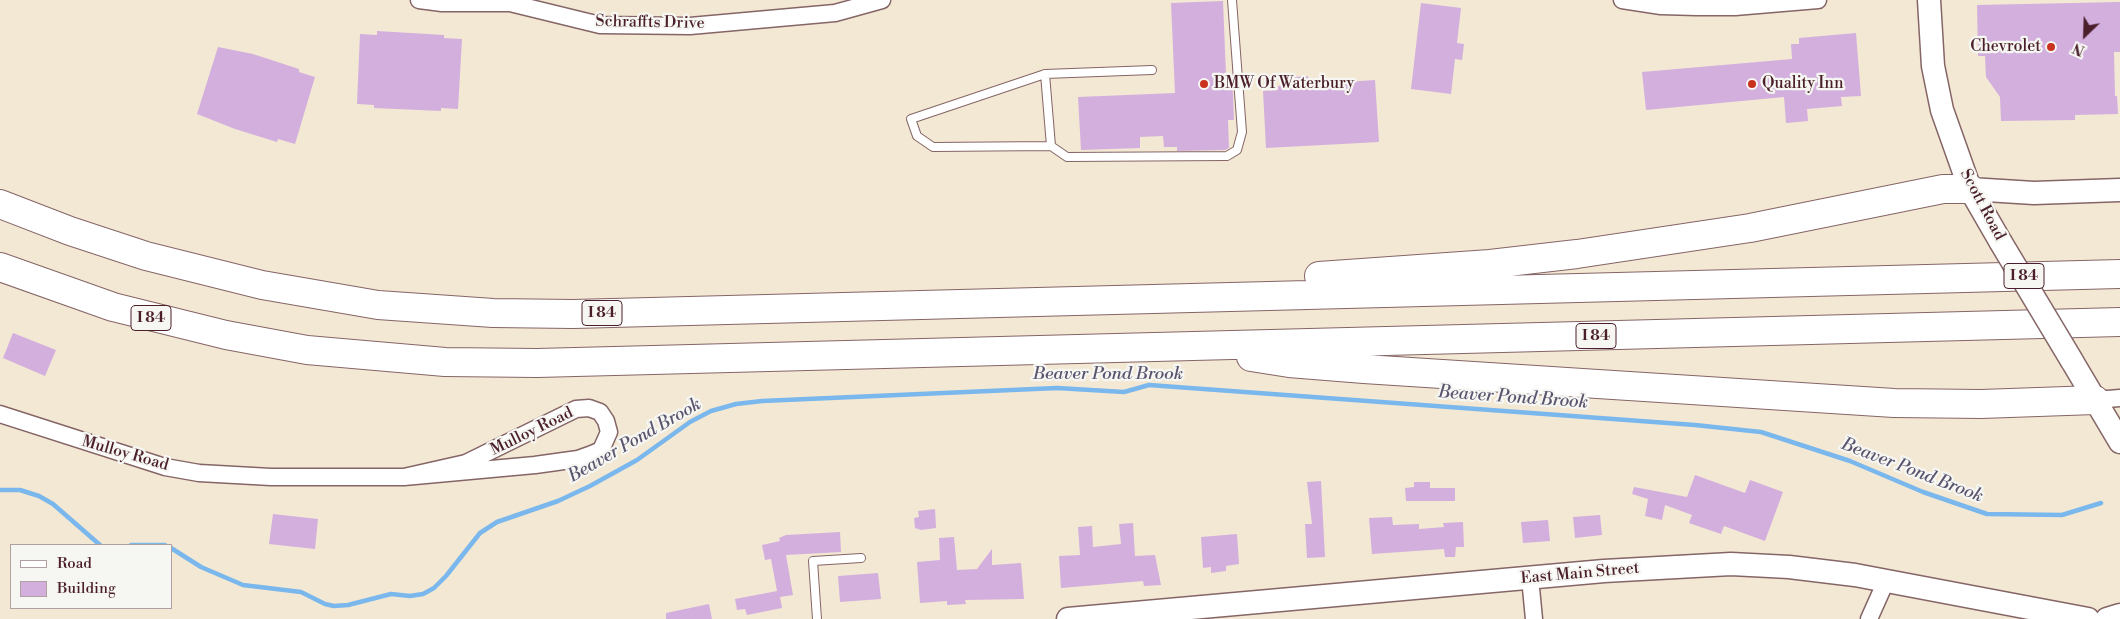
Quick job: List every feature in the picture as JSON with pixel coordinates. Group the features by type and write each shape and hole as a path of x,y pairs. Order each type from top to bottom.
{"highway":[{"path":"1219,297 1244,284 1262,280 1482,265 1577,254 1750,228 1943,189 1970,189"},
{"name":"I 84","path":"0,204 112,245 198,270 306,294 415,309 493,314 564,314 2120,274"},
{"name":"I 84","path":"0,266 113,307 190,328 307,350 399,360 537,363 2120,322"},
{"path":"1220,346 1253,358 1289,363 1894,403 1981,404 2108,399"}],"main road":[{"name":"Scott Road","path":"1929,0 1932,66 1938,94 1970,189 2072,361 2108,399 2120,442"},
{"path":"1970,189 2034,193 2120,190"},
{"name":"East Main Street","path":"1074,619 1640,568 1731,564 1804,568 1886,580 2088,619"},
{"path":"2107,619 2120,615"}],"street":[{"name":"Schraffts Drive","path":"420,0 442,2 510,2 600,25 690,26 835,13 882,0"},
{"path":"1622,0 1661,6 1716,7 1818,0"},
{"name":"Mulloy Road","path":"0,414 165,467 199,472 271,477 404,477 578,459 601,450 609,432 606,421 600,412 589,408 576,409 466,463 404,477"},
{"path":"1530,578 1534,619"},
{"path":"1869,619 1886,580"}],"lane":[{"path":"1152,70 1045,74 911,119 917,136 933,147 1051,146 1067,157 1227,156 1237,150 1242,132 1232,0"},
{"path":"1045,74 1051,146"},
{"path":"818,619 813,561 861,558"}],"building":[{"name":"BMW Of Waterbury","path":"1223,1 1226,75 1232,74 1233,94 1234,120 1228,120 1229,148 1225,150 1177,151 1177,147 1164,147 1163,136 1140,137 1140,148 1081,150 1078,97 1175,93 1171,3"},
{"path":"2120,2 2120,52 2114,52 2115,96 2117,96 2118,114 2075,115 2075,120 2001,121 2000,97 1986,77 1985,56 1978,56 1977,5"},
{"path":"1421,3 1461,8 1457,43 1464,44 1462,60 1455,59 1451,94 1411,89"},
{"path":"377,31 444,35 444,38 462,39 458,109 441,108 441,111 374,108 374,105 357,104 360,34 377,35"},
{"name":"Quality Inn","path":"1856,33 1861,96 1841,97 1842,106 1807,109 1808,121 1786,123 1784,97 1646,110 1642,72 1792,59 1791,44 1799,44 1799,38"},
{"path":"218,47 253,54 299,69 299,72 315,77 295,144 278,139 277,142 235,129 197,114"},
{"path":"1307,76 1314,84 1375,80 1379,142 1266,148 1263,91 1278,90 1278,86 1289,85 1295,77"},
{"path":"13,333 56,350 45,376 3,358"},
{"path":"1695,475 1745,493 1750,480 1783,492 1765,541 1724,526 1721,534 1689,523 1692,515 1665,505 1662,520 1645,516 1648,499 1632,494 1634,487 1687,497"},
{"path":"1321,481 1325,557 1307,558 1305,524 1312,524 1307,482"},
{"path":"1414,482 1430,482 1430,488 1455,488 1455,501 1406,501 1405,488 1414,487"},
{"path":"935,509 936,528 921,530 915,528 914,518 919,517 918,511"},
{"path":"273,514 318,519 315,549 269,544"},
{"path":"1600,515 1602,535 1575,538 1573,517"},
{"path":"1392,517 1393,525 1419,524 1419,529 1444,527 1443,523 1463,522 1464,547 1456,547 1455,557 1445,557 1444,549 1372,554 1369,518"},
{"path":"1548,520 1550,541 1523,543 1521,522"},
{"path":"1133,523 1135,556 1155,555 1161,585 1144,586 1143,581 1061,588 1059,556 1080,555 1078,527 1092,526 1093,547 1121,544 1119,524"},
{"path":"840,532 841,552 786,555 793,595 780,597 782,608 747,615 745,609 737,610 735,599 777,591 771,559 765,560 762,545 780,541 779,538 786,535"},
{"path":"1237,534 1239,564 1226,566 1226,571 1211,573 1211,567 1203,568 1201,537"},
{"path":"954,537 957,570 977,569 992,549 992,565 1021,563 1024,599 965,600 966,604 947,605 947,601 920,603 917,562 940,560 939,538"},
{"path":"878,573 881,599 840,602 838,576"},
{"path":"709,604 712,619 666,619 666,613"}],"waterway":[{"name":"Beaver Pond Brook","path":"172,549 201,567 243,585 301,592 325,604 334,606 348,605 391,594 410,596 423,594 434,588 446,576 480,533 497,522 558,501 590,486 637,460 690,422 711,411 736,404 762,401 1057,388 1124,392 1149,385 1695,425 1761,432 1850,461 1923,492 1987,514 2062,515 2101,503"},
{"name":"Beaver Pond Brook","path":"0,490 20,490 39,496 53,504 99,544"}],"place":[{"name":"Chevrolet","path":"2051,47"},
{"name":"BMW Of Waterbury","path":"1204,84"},
{"name":"Quality Inn","path":"1752,84"}]}
